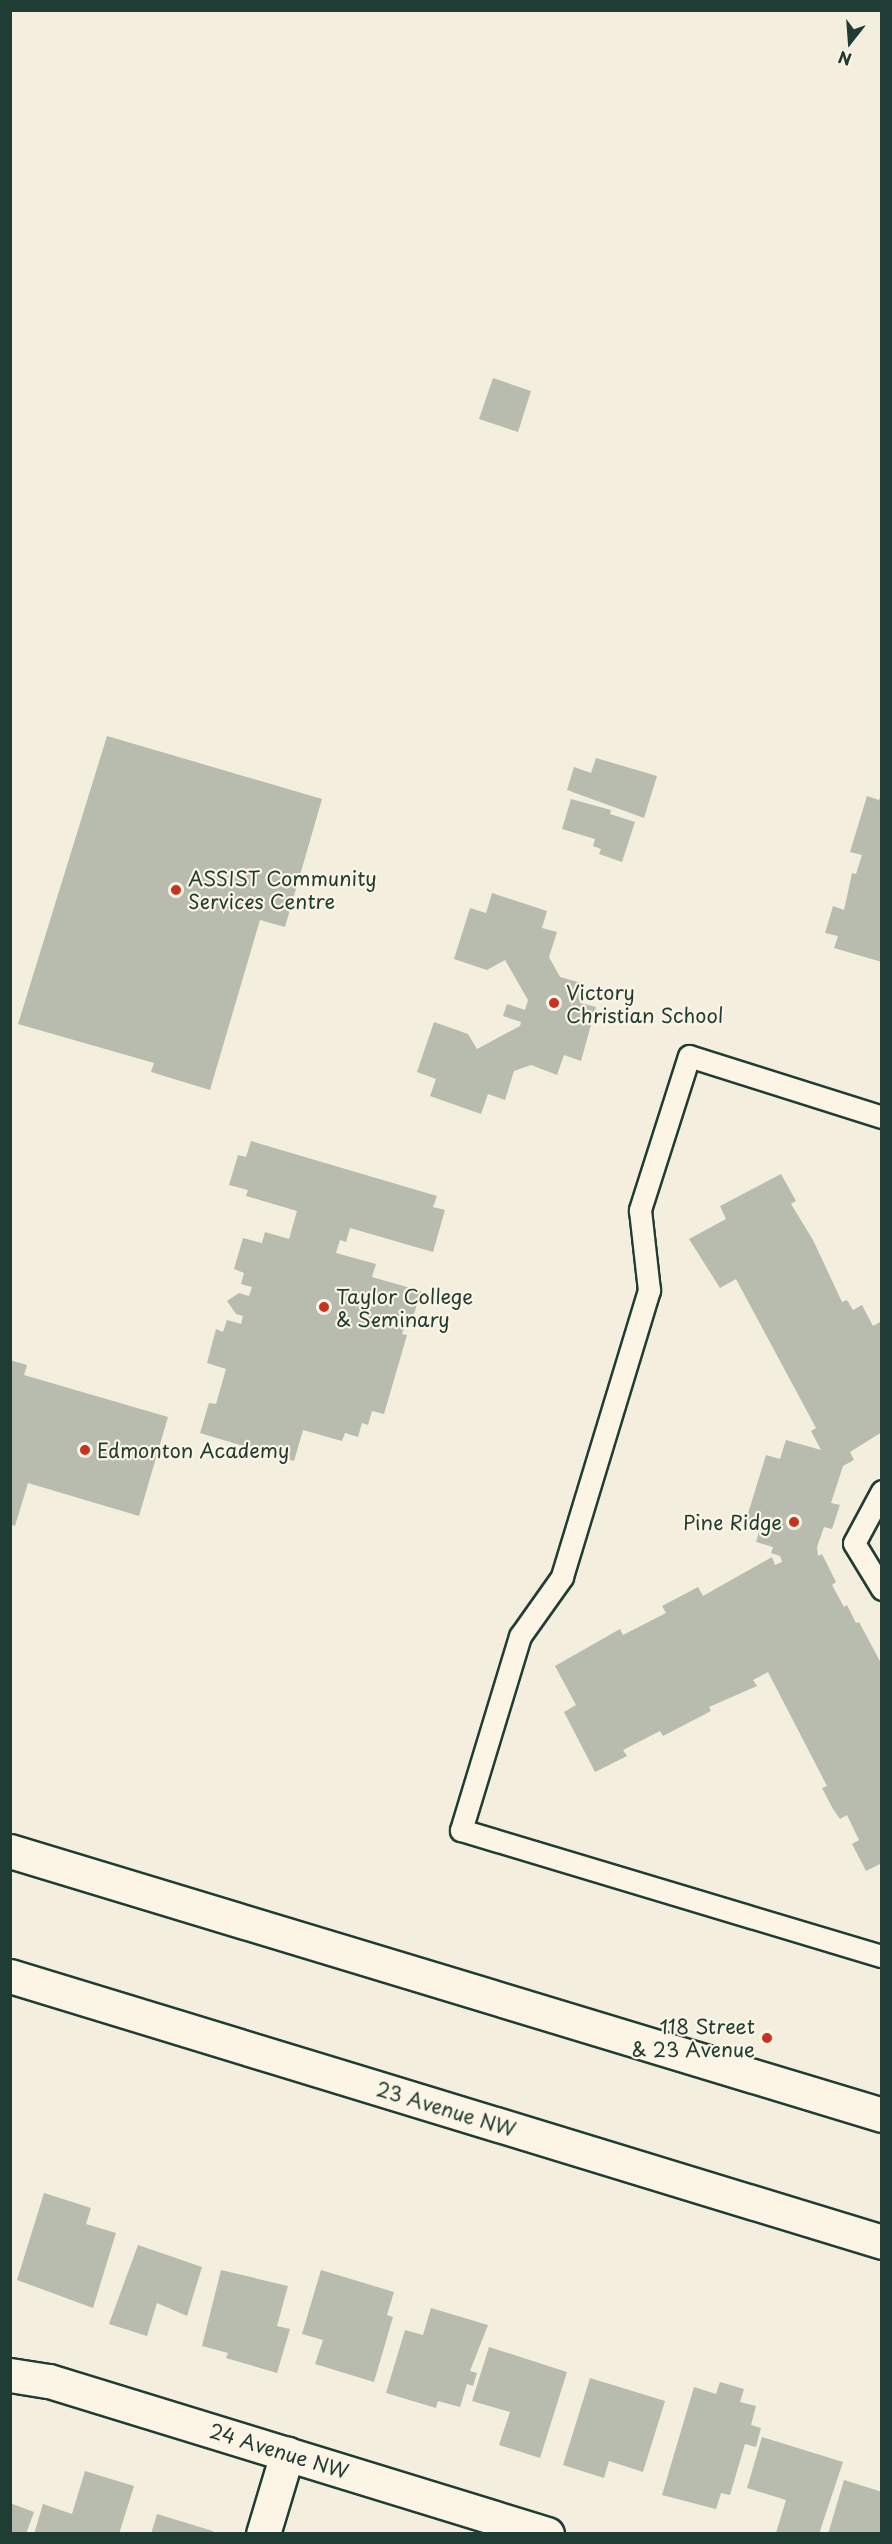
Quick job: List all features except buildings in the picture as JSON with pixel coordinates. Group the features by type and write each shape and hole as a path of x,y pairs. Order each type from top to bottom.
{"main road":[{"path":"14,1853 882,2115"},
{"name":"23 Avenue NW","path":"10,1976 882,2242"},
{"name":"24 Avenue NW","path":"10,2375 49,2381 547,2534"},
{"path":"263,2534 287,2454"}],"lane":[{"path":"882,1117 689,1056 640,1210 649,1290 562,1577 520,1636 461,1830 882,1956"},
{"path":"882,1491 854,1543 882,1588"}],"place":[{"name":"ASSIST Community Services Centre","path":"176,890"},
{"name":"Victory Christian School","path":"554,1003"},
{"name":"Taylor College & Seminary","path":"324,1307"},
{"name":"Edmonton Academy","path":"85,1450"},
{"name":"Pine Ridge","path":"794,1522"},
{"name":"118 Street & 23 Avenue","path":"767,2038"}]}
